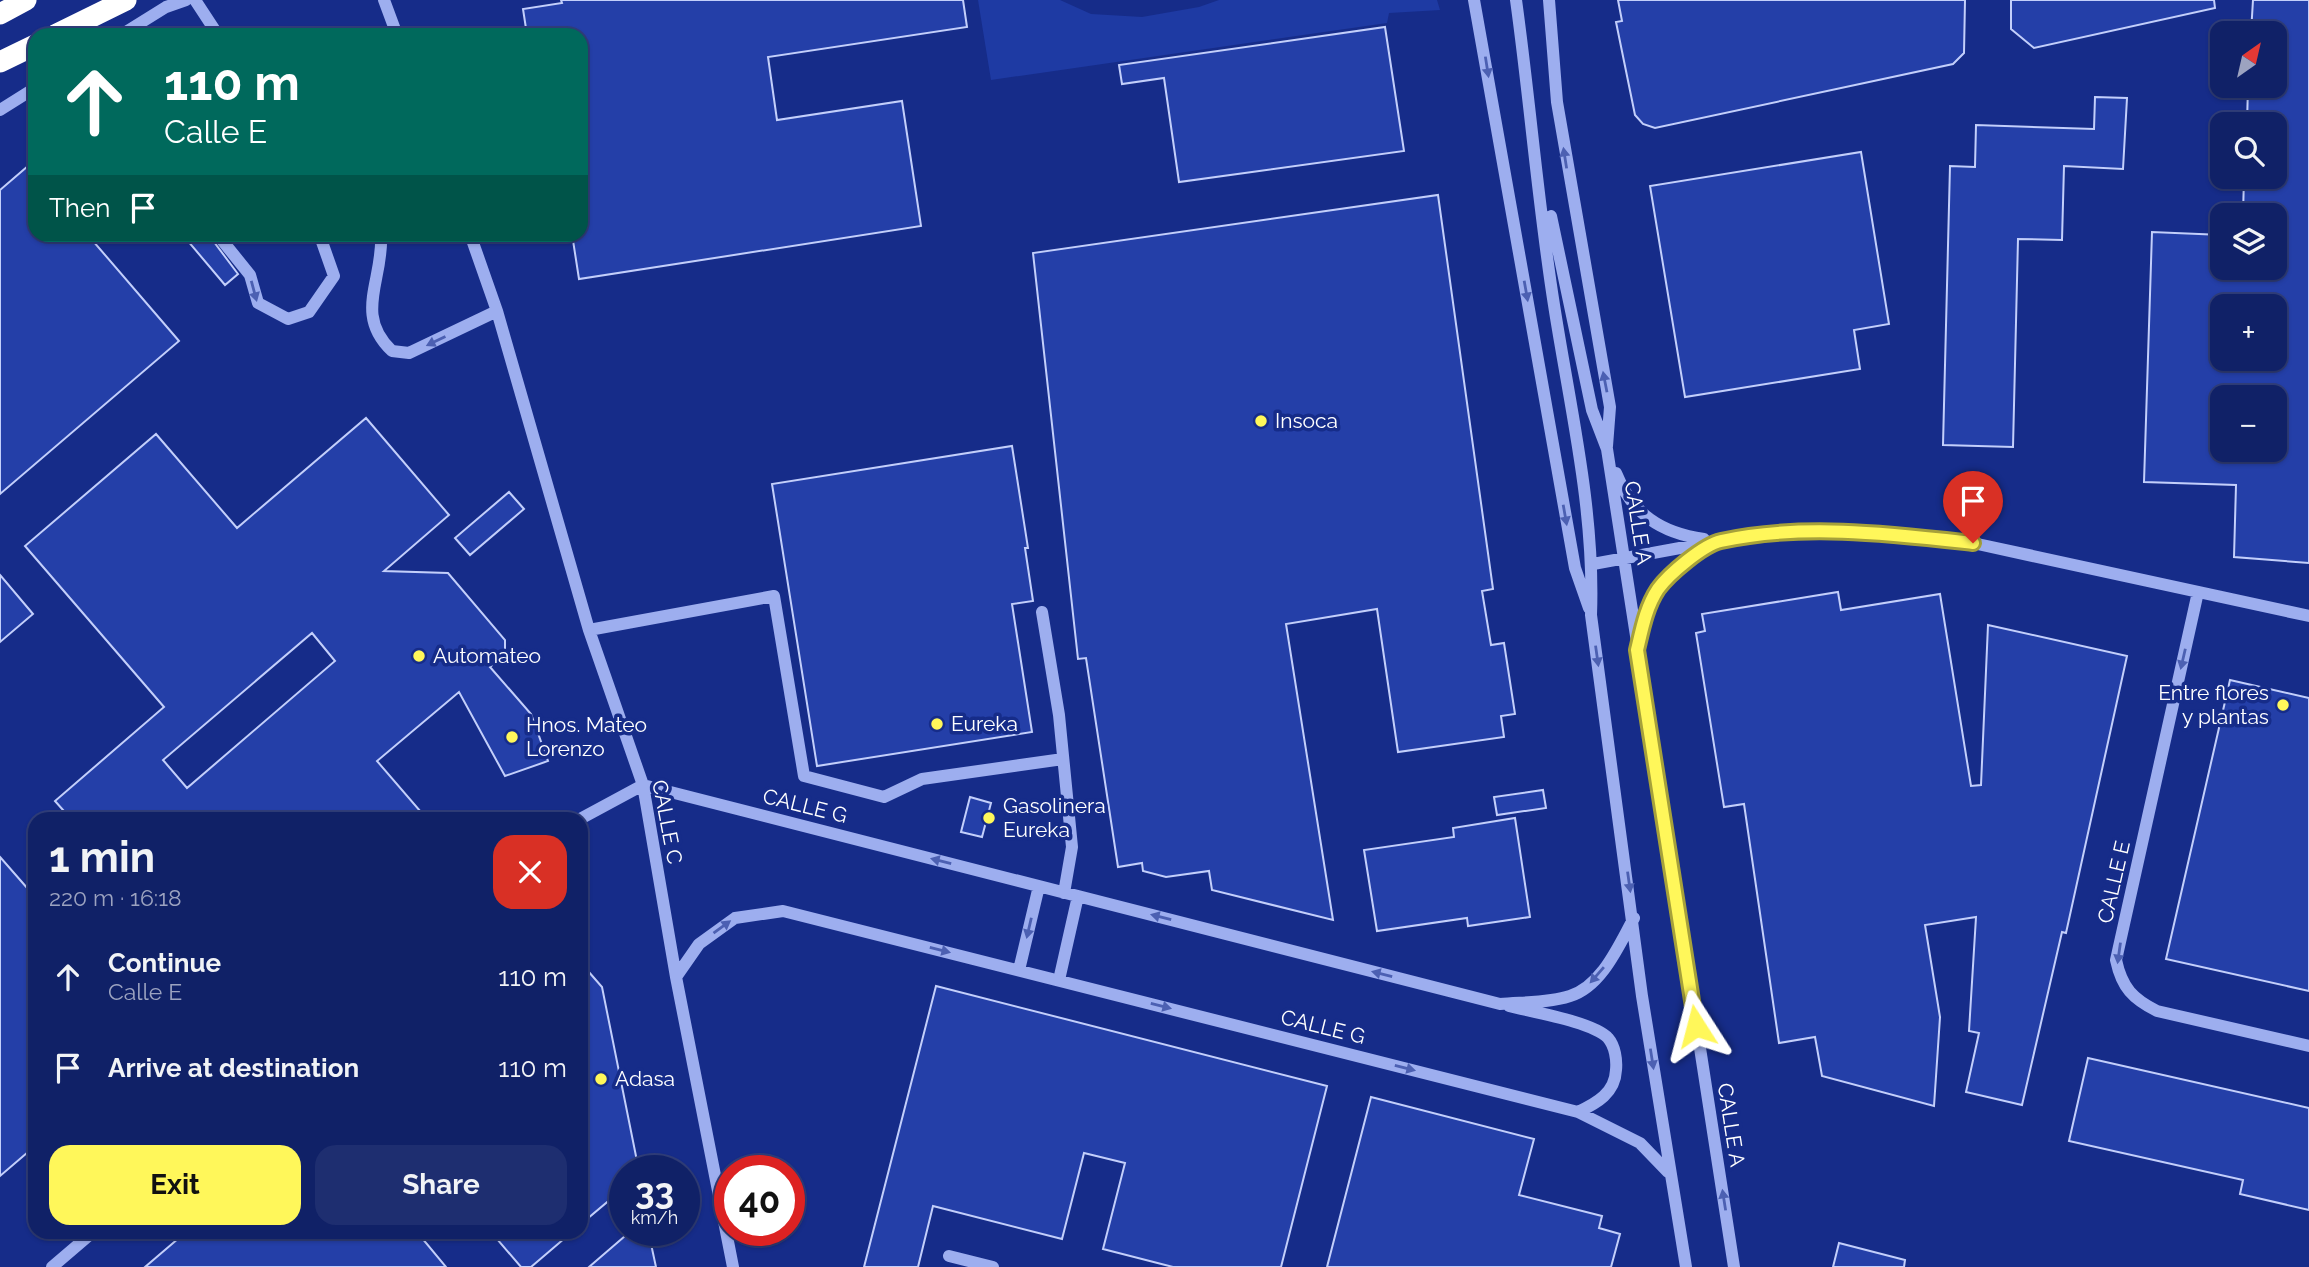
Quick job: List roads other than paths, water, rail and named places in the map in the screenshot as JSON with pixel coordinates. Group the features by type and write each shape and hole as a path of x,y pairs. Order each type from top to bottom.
{"highway":[{"path":"0,14 26,0"},
{"path":"69,28 126,0"},
{"path":"0,62 28,48"}],"street":[{"path":"132,28 166,7 186,0"},
{"path":"195,0 213,28"},
{"path":"384,0 394,28"},
{"name":"CALLE A","path":"1474,0 1574,568 1591,614"},
{"name":"CALLE A","path":"1516,0 1553,302 1593,564 1591,614 1634,918 1642,996 1686,1267"},
{"name":"CALLE A","path":"1549,0 1562,139 1610,407 1607,449"},
{"path":"0,110 28,92"},
{"name":"CALLE A","path":"1535,140 1592,410 1607,449 1734,1267"},
{"path":"223,242 250,275 258,303 288,319 309,312 334,276 322,242"},
{"path":"381,242 382,256 370,305 373,328 392,351 409,354 497,311"},
{"name":"CALLE C","path":"473,242 497,311 589,629 643,785 676,977 733,1267"},
{"path":"1607,449 1624,493 1638,512 1679,536 1718,541"},
{"path":"1593,564 1718,541 1788,534 1865,531 1973,543 2309,616"},
{"path":"1637,650 1647,612 1657,590 1686,562 1718,541"},
{"name":"CALLE E","path":"2198,593 2116,960 2120,982 2136,1001 2157,1011 2309,1046"},
{"path":"589,629 774,596 804,776 884,797 922,779 1063,759"},
{"path":"1042,612 1063,759 1072,847 1064,893"},
{"path":"588,815 643,785"},
{"name":"CALLE G","path":"643,785 1588,1028 1608,1038 1615,1053 1616,1072 1612,1088 1598,1102 1578,1112"},
{"path":"1019,970 1039,886"},
{"path":"1059,980 1078,896"},
{"name":"CALLE G","path":"676,977 699,944 735,918 783,911 1578,1112 1640,1143 1670,1174"},
{"name":"CALLE G","path":"1500,1004 1568,997 1579,992 1594,981 1612,957 1634,918"},
{"path":"52,1267 85,1239"},
{"path":"949,1256 993,1267"}],"place":[{"name":"Insoca","path":"1261,421"},
{"name":"Automateo","path":"419,656"},
{"name":"Entre flores y plantas","path":"2283,705"},
{"name":"Eureka","path":"937,724"},
{"name":"Hnos. Mateo Lorenzo","path":"512,737"},
{"name":"Gasolinera Eureka","path":"989,818"},
{"name":"Adasa","path":"601,1079"}]}
